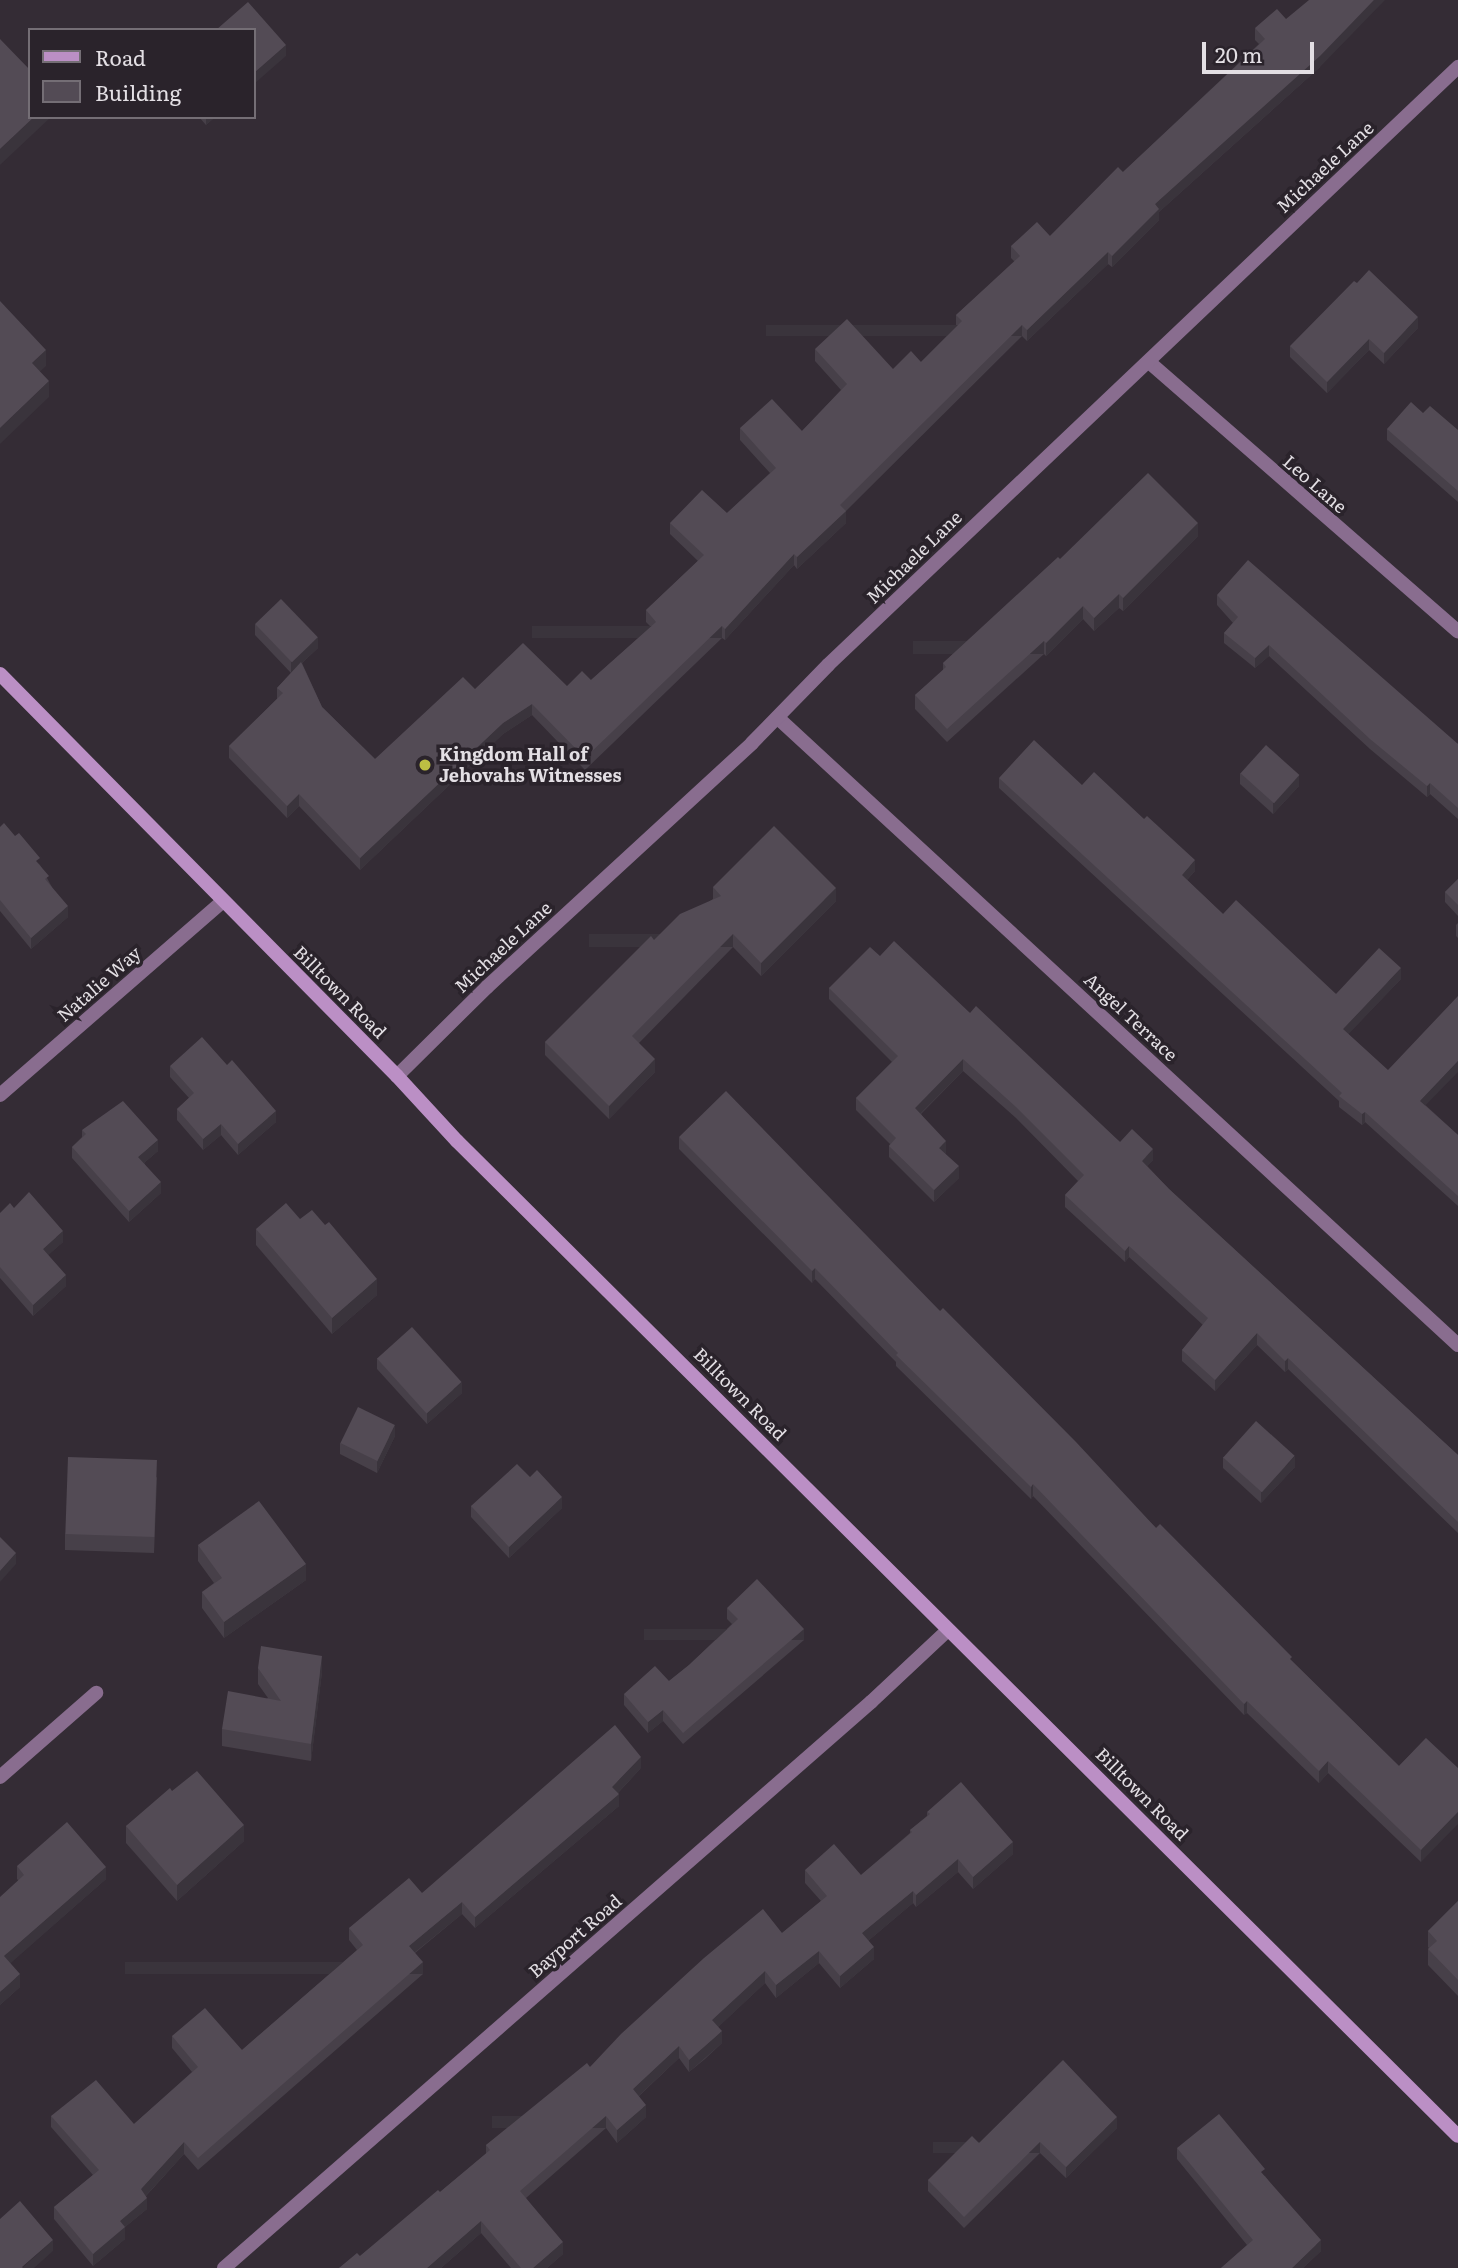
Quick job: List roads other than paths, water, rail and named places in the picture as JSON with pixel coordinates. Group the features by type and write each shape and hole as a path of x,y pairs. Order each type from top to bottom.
{"main road":[{"name":"Billtown Road","path":"0,674 397,1076 457,1142 1458,2136"}],"street":[{"name":"Michaele Lane","path":"397,1076 487,987 778,718 838,655 1458,67"},
{"name":"Leo Lane","path":"1149,362 1458,632"},
{"name":"Angel Terrace","path":"778,718 1458,1345"},
{"name":"Natalie Way","path":"0,1095 223,901"},
{"name":"Bayport Road","path":"225,2268 871,1702 948,1630"},
{"path":"0,1777 96,1693"}],"place":[{"name":"Kingdom Hall of Jehovahs Witnesses","path":"425,765"}]}
